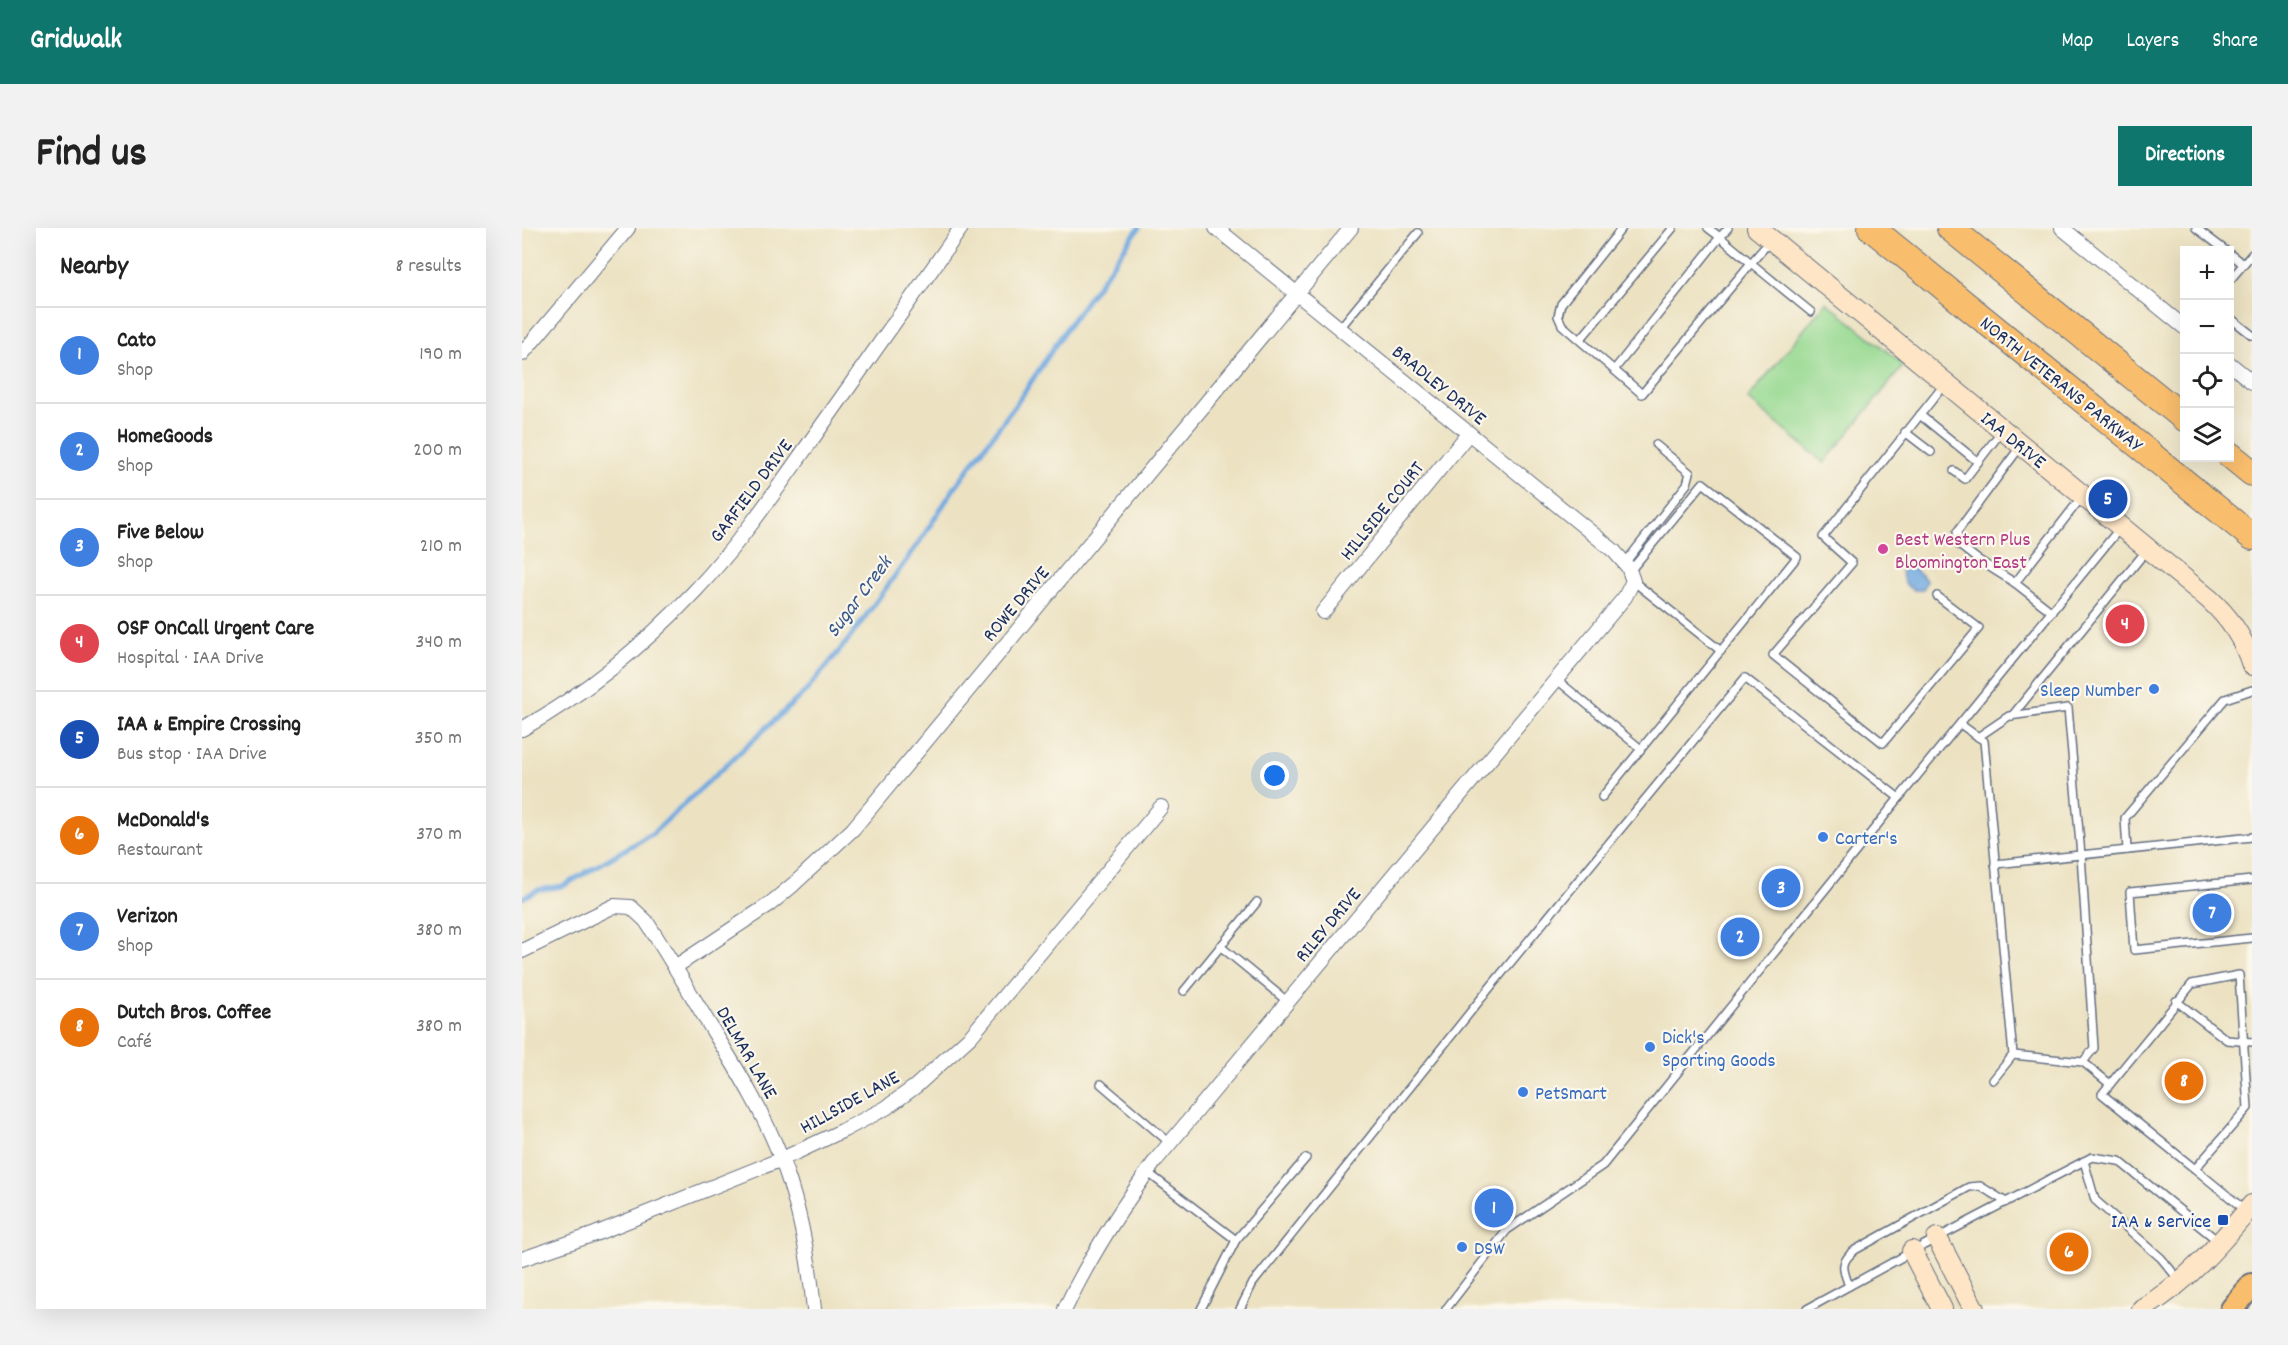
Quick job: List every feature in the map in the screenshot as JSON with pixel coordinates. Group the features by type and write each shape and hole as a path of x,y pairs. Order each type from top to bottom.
{"highway":[{"name":"NORTH VETERANS PARKWAY","path":"1871,228 2252,537"},
{"path":"1950,228 2180,415"},
{"path":"2234,459 2252,473"}],"main road":[{"path":"2232,1309 2252,1285"}],"street":[{"path":"522,354 628,228"},
{"name":"GARFIELD DRIVE","path":"522,729 545,716 615,665 697,589 743,535 961,228"},
{"name":"BRADLEY DRIVE","path":"1216,228 1614,551 1630,573"},
{"name":"ROWE DRIVE","path":"675,967 770,904 854,829 1351,228"},
{"path":"2062,228 2180,324"},
{"name":"IAA DRIVE","path":"1765,234 2220,610 2230,621 2249,654 2252,665"},
{"path":"2234,368 2252,381"},
{"name":"HILLSIDE COURT","path":"1323,612 1469,433"},
{"name":"RILEY DRIVE","path":"1065,1309 1103,1237 1147,1172 1625,597 1630,573"},
{"name":"HILLSIDE LANE","path":"522,1259 595,1234 782,1159 886,1108 916,1086 971,1036 1161,807"},
{"name":"DELMAR LANE","path":"522,951 614,906 626,905 638,912 646,921 744,1082 762,1114 782,1159 794,1197 810,1269 814,1309"},
{"path":"2142,1309 2181,1282 2249,1208"},
{"path":"1937,1238 1974,1309"},
{"path":"1912,1251 1942,1309"}],"lane":[{"path":"1622,228 1561,304 1558,316 1562,325 1642,394 1751,263 1765,234"},
{"path":"1580,340 1673,228"},
{"path":"1708,228 1810,312"},
{"path":"1614,370 1728,228"},
{"path":"2196,228 2220,246"},
{"path":"1340,328 1418,233"},
{"path":"2234,274 2252,254"},
{"path":"2234,258 2243,264"},
{"path":"2234,320 2252,335"},
{"path":"1937,596 1979,628 1883,743 1773,655 1852,563 1822,537 1945,383"},
{"path":"1920,415 1978,462"},
{"path":"1954,471 1965,479 2003,430"},
{"path":"1905,432 1931,452"},
{"path":"1630,573 1687,484 1690,473 1656,445"},
{"path":"2021,445 1957,532 1956,537 1959,545 2015,583 2052,612"},
{"path":"1602,797 1797,557 1703,483 1630,573"},
{"path":"2015,583 2083,496"},
{"path":"1446,1309 1507,1230 1603,1166 1899,798 2121,528"},
{"path":"1977,737 2012,716 2147,549"},
{"path":"1630,573 1721,651"},
{"path":"1240,1309 1253,1283 1492,985 1745,678 1899,798"},
{"path":"1556,679 1641,749"},
{"path":"2127,850 2125,818 2225,699 2252,690"},
{"path":"2012,716 2068,708 2094,1048 2083,1062"},
{"path":"1960,724 1984,741 2013,1055 1994,1080"},
{"path":"1995,864 2252,837"},
{"path":"2252,880 2130,892 2134,950 2252,938"},
{"path":"1184,991 1257,902"},
{"path":"1220,946 1288,1002"},
{"path":"2195,1169 2248,1108 2248,1042 2239,975 2192,984 2102,1094 2195,1169 2249,1208"},
{"path":"2176,1001 2227,1040 2248,1042"},
{"path":"2013,1055 2083,1062 2110,1083"},
{"path":"1101,1084 1170,1143"},
{"path":"1807,1309 2092,1157 2119,1161 2220,1242"},
{"path":"1201,1309 1236,1240 1306,1158"},
{"path":"2084,1161 2095,1200 2161,1258 2181,1282"},
{"path":"1147,1172 1236,1240"},
{"path":"1849,1286 1843,1268 1846,1257 1969,1187 1980,1186 2006,1202"}],"green space":[{"path":"1826,302 1904,365 1824,463 1748,399"}],"water":[{"path":"1910,564 1927,581 1923,590 1910,588 1903,579 1901,570"}],"waterway":[{"name":"Sugar Creek","path":"522,898 538,890 563,886 653,833 807,690 849,639 918,544 955,487 1139,228"}],"place":[{"name":"IAA & Empire Crossing","path":"2108,499"},
{"name":"Best Western Plus Bloomington East","path":"1883,549"},
{"name":"OSF OnCall Urgent Care","path":"2125,624"},
{"name":"Sleep Number","path":"2154,689"},
{"name":"Carter's","path":"1823,837"},
{"name":"Five Below","path":"1781,888"},
{"name":"Verizon","path":"2212,913"},
{"name":"HomeGoods","path":"1740,937"},
{"name":"Dick's Sporting Goods","path":"1650,1047"},
{"name":"Dutch Bros. Coffee","path":"2184,1081"},
{"name":"PetSmart","path":"1523,1092"},
{"name":"Cato","path":"1494,1208"},
{"name":"IAA & Service","path":"2223,1220"},
{"name":"DSW","path":"1462,1247"},
{"name":"McDonald's","path":"2069,1252"}]}
